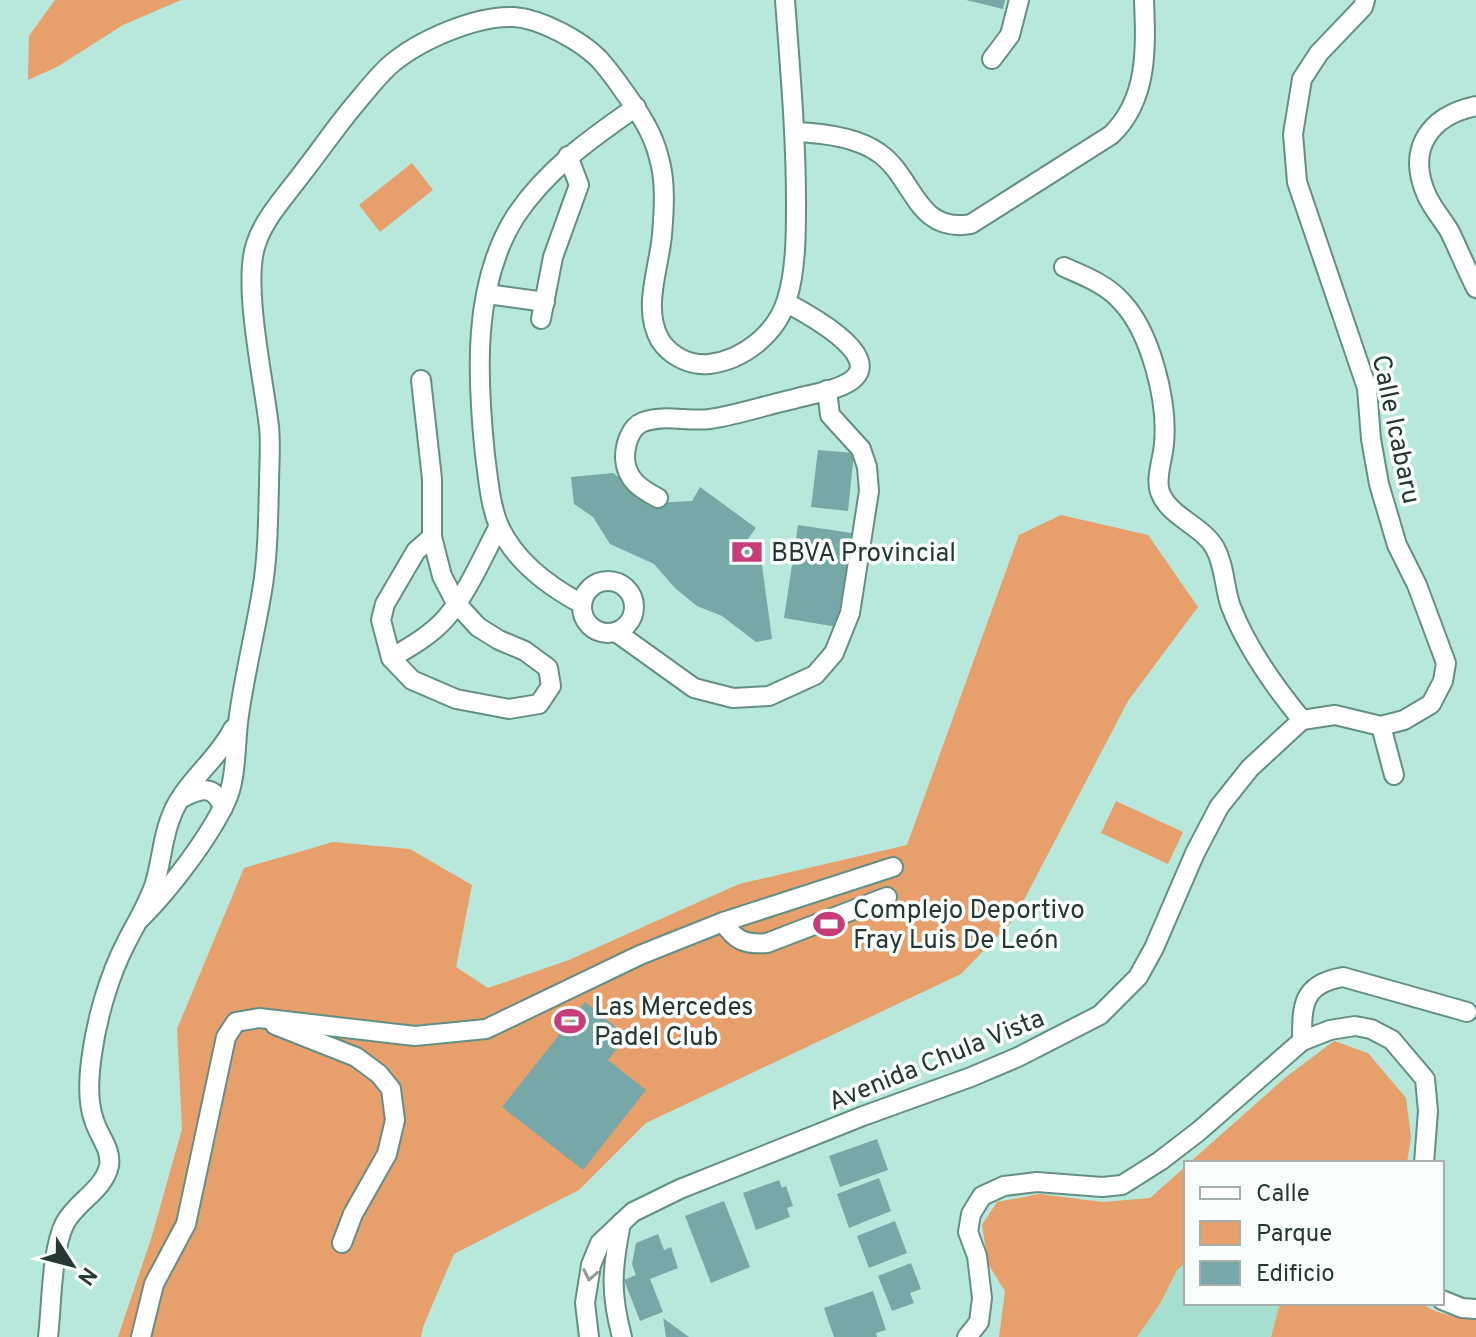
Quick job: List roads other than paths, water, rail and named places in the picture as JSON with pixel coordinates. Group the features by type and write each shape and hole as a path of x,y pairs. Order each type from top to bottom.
{"street":[{"path":"141,918 156,903 204,838 229,796 238,719 263,588 267,548 269,433 253,295 253,268 256,244 283,199 352,107 388,67 424,43 471,23 514,17 538,23 596,56 636,107 653,138 661,162 662,234 652,298 653,319 663,344 687,362 705,365 736,357 764,337 787,303 796,231 795,132 785,0"},
{"path":"992,59 1010,35 1019,0"},
{"path":"795,132 819,133 859,143 880,153 896,169 920,206 934,218 954,227 971,224 1122,125 1138,95 1142,78 1144,0"},
{"name":"Calle Icabaru","path":"1365,0 1363,7 1319,53 1302,79 1293,134 1297,182 1367,388 1379,484 1397,545 1417,585 1446,663 1443,681 1431,704 1404,720 1381,726"},
{"path":"1476,106 1454,110 1426,132 1418,161 1427,195 1449,230 1476,288"},
{"path":"582,604 555,590 521,559 499,526 488,480 482,424 481,353 487,294 498,250 515,218 540,183 568,156 636,107"},
{"path":"487,294 543,310 553,257 579,185 568,156"},
{"path":"1064,267 1099,283 1122,301 1138,325 1161,391 1164,443 1159,490 1169,507 1198,528 1215,547 1230,604 1243,633 1279,692 1302,720 1335,715 1381,726 1394,775"},
{"path":"658,498 637,486 626,470 625,454 630,435 640,423 658,419 712,419 827,390 851,381 857,374 860,365 855,350 813,317 787,303"},
{"path":"421,380 432,479 432,537 442,576 456,603 478,627 525,651 548,668 551,686 539,704 509,709 456,699 412,680 391,658 381,620 385,604 416,551 432,537"},
{"path":"616,632 694,688 733,698 769,696 815,675 834,653 850,613 869,491 867,467 861,449 830,415 827,390"},
{"path":"391,658 437,626 456,603 499,526"},
{"path":"613,581 625,587 634,600 635,610 627,625 616,632 602,633 594,629 583,614 582,604 585,595 600,582 613,581"},
{"path":"48,1337 56,1253 61,1233 68,1218 105,1178 110,1162 92,1118 91,1056 95,1032 125,945 141,918 155,883 167,826 180,799 227,742 238,719"},
{"name":"Avenida Chula Vista","path":"589,1337 585,1303 591,1265 600,1243 633,1212 680,1189 971,1077 1100,1015 1138,977 1219,807 1250,768 1302,720"},
{"path":"180,799 199,790 210,790 221,801 223,808"},
{"path":"167,826 174,838 181,842 204,838"},
{"path":"141,1337 154,1284 186,1224 226,1037 236,1022 259,1018 415,1036 486,1029 640,955 723,922 893,867"},
{"path":"723,922 736,939 749,944 767,943 887,897"},
{"path":"1302,1041 1303,1005 1311,990 1324,980 1333,978 1343,977 1467,1012"},
{"path":"259,1018 356,1057 379,1074 391,1089 395,1120 387,1154 353,1214 342,1243"},
{"path":"967,1337 979,1322 982,1298 979,1267 968,1232 971,1214 982,1196 1004,1186 1037,1182 1102,1187 1122,1185 1199,1131 1302,1041 1330,1030 1355,1026 1371,1029 1392,1040 1425,1079 1428,1111 1424,1161"},
{"path":"621,1223 612,1267 613,1298 622,1337"},
{"path":"1444,1301 1462,1308 1476,1309"}],"place":[{"name":"BBVA Provincial","path":"747,552"},
{"name":"Complejo Deportivo Fray Luis De León","path":"829,924"},
{"name":"Las Mercedes Padel Club","path":"570,1021"}]}
